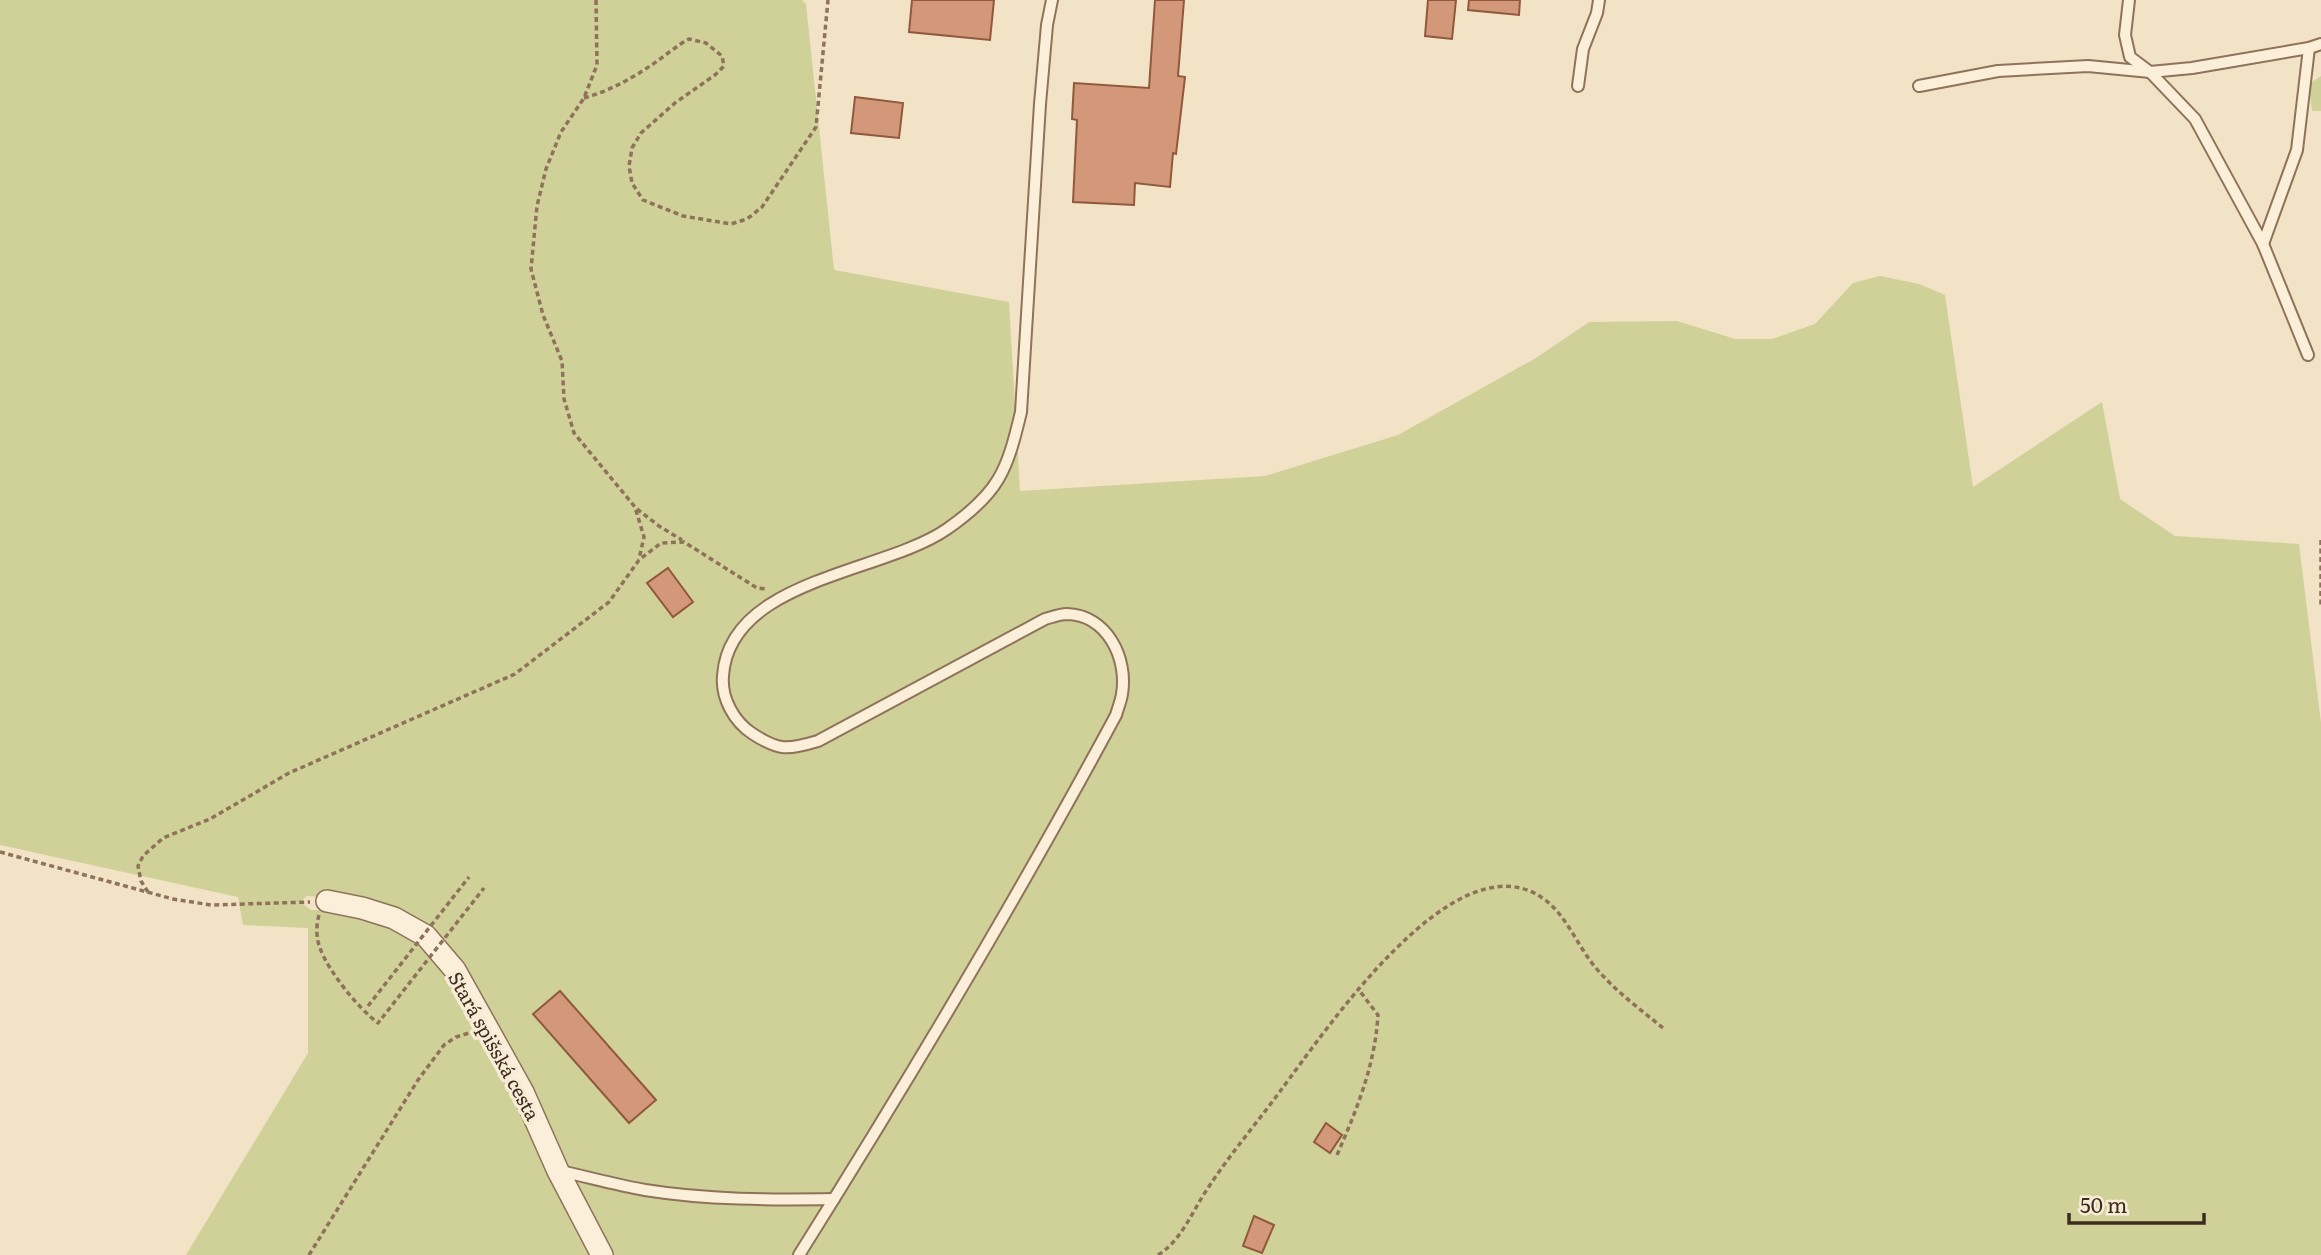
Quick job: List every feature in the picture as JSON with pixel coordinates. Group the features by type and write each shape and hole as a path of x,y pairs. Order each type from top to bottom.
{"street":[{"name":"Stará spišská cesta","path":"327,901 394,918 426,936 455,970 523,1092 558,1171 602,1255"}],"lane":[{"path":"799,1255 915,1069 1085,772 1116,715 1122,693 1122,666 1115,644 1101,628 1087,619 1066,614 1045,619 818,741 796,748 771,746 747,730 730,709 722,686 724,663 735,635 759,612 793,591 915,545 945,530 992,490 1004,471 1012,453 1021,412 1040,104 1047,25 1052,0"},
{"path":"1578,86 1583,49 1597,13 1599,0"},
{"path":"2129,0 2124,34 2130,57 2150,72 2194,119 2263,244 2308,355"},
{"path":"1919,86 1998,71 2088,66 2150,72 2192,68 2321,44"},
{"path":"2263,244 2297,150 2309,48"},
{"path":"558,1171 645,1190 696,1196 834,1199"}],"path":[{"path":"596,0 597,65 584,98 561,132 546,169 537,206 531,269 543,315 562,361 564,399 574,433 635,507 659,526 757,588 793,591"},
{"path":"584,98 606,91 633,77 689,39 706,44 722,56 724,66 641,133 632,148 629,166 632,183 643,200 663,210 731,224 747,219 762,207 816,127 828,0"},
{"path":"635,507 644,537 639,560"},
{"path":"2321,540 2321,608"},
{"path":"148,892 141,881 138,866 142,856 163,838 210,819 289,773 515,674 609,602 639,560 661,543 684,542"},
{"path":"0,852 173,900 211,905 327,901"},
{"path":"363,1012 469,877"},
{"path":"1158,1255 1182,1233 1208,1187 1377,966 1427,920 1481,888 1513,886 1541,897 1560,915 1596,968 1663,1028"},
{"path":"327,901 318,916 316,930 319,948 363,1012 378,1023 484,888"},
{"path":"1337,1155 1358,1107 1376,1046 1378,1015 1359,990"},
{"path":"309,1255 418,1080 444,1045 456,1037 470,1033 489,1033"}],"green space":[{"path":"0,0 802,0 806,4 834,270 1009,302 1020,491 1265,476 1398,435 1536,358 1589,322 1677,321 1735,339 1772,339 1815,324 1853,283 1880,276 1919,284 1945,295 1973,487 2102,402 2120,499 2175,536 2299,544 2321,723 2321,1255 186,1255 308,1053 308,928 243,925 238,897 0,845","holes":["307,896 352,899 462,969 437,959 389,927 335,910 311,910 300,902"]},
{"path":"2321,76 2321,111 2312,111 2309,84"}],"building":[{"path":"912,0 994,0 990,40 909,32"},
{"path":"1155,0 1184,0 1178,76 1185,77 1170,187 1135,183 1134,205 1073,202 1077,120 1072,119 1074,83 1149,88"},
{"path":"1428,0 1456,0 1452,39 1425,36"},
{"path":"1469,0 1520,0 1519,15 1468,10"},
{"path":"855,97 903,103 899,138 851,133"},
{"path":"668,568 693,602 673,617 647,583"},
{"path":"560,991 656,1100 629,1123 533,1014"},
{"path":"1326,1123 1342,1135 1330,1153 1314,1142"},
{"path":"1254,1216 1274,1225 1262,1253 1243,1246"}]}
